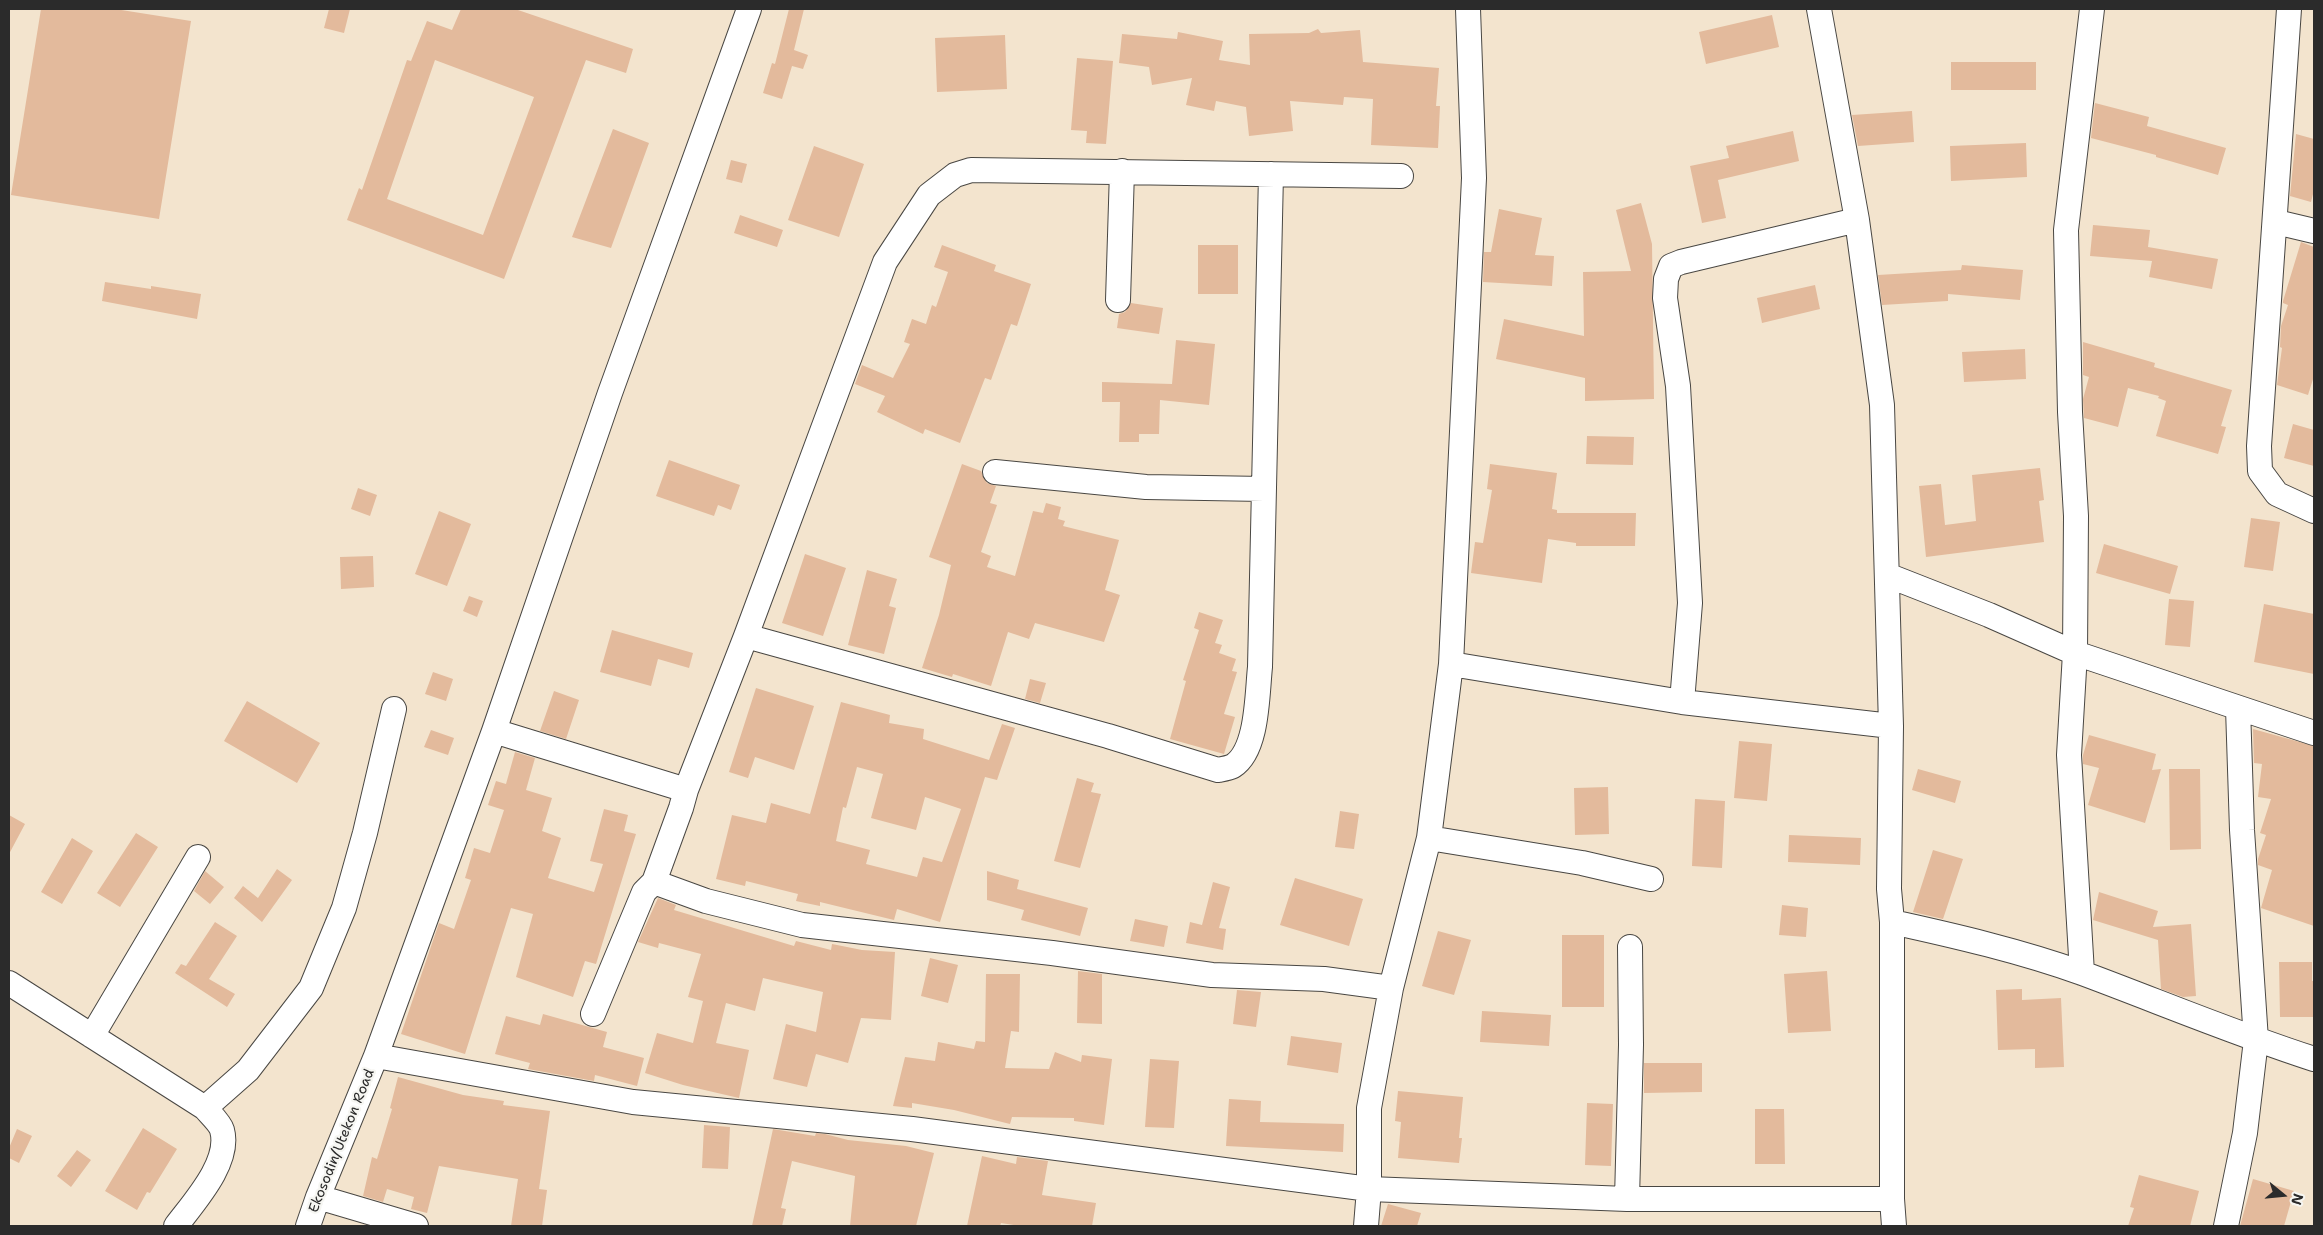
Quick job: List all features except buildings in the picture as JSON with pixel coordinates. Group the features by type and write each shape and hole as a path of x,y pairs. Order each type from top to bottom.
{"street":[{"name":"Ekosodin/Utekon Road","path":"308,1226 376,1056 494,731 610,393 749,9"},
{"path":"1366,1226 1369,1189 1369,1108 1391,988 1429,838 1451,664 1474,178 1468,9"},
{"path":"1819,9 1858,220 1882,405 1890,726 1889,890 1892,922 1892,1198 1894,1226"},
{"path":"2082,973 2069,754 2075,653 2076,516 2070,412 2066,230 2092,9"},
{"path":"2290,9 2259,446 2260,471 2277,494 2314,511"},
{"path":"593,1014 644,892 654,882 686,790 746,636 885,262 929,195 955,175 971,170 1401,176"},
{"path":"1118,300 1122,171"},
{"path":"746,636 1108,736 1218,770 1232,766 1241,758 1249,744 1254,725 1260,667 1271,174"},
{"path":"1682,702 1690,603 1678,386 1665,298 1666,280 1671,266 1858,220"},
{"path":"2276,222 2314,231"},
{"path":"995,472 1146,487 1264,488"},
{"path":"1886,575 1989,615 2075,653 2314,732"},
{"path":"1451,664 1682,702 1890,726"},
{"path":"2226,1226 2245,1133 2256,1040 2242,830 2238,708"},
{"path":"205,1108 248,1070 311,988 344,908 365,833 394,709"},
{"path":"494,731 686,790"},
{"path":"1429,838 1582,862 1651,879"},
{"path":"92,1036 198,857"},
{"path":"654,882 706,901 802,925 1052,953 1212,975 1324,979 1391,988"},
{"path":"1892,922 1988,944 2082,973 2256,1040 2314,1059"},
{"path":"1627,1200 1631,1045 1630,948"},
{"path":"9,983 205,1108 222,1129 222,1151 208,1184 176,1226"},
{"path":"376,1056 633,1102 912,1130 1369,1189 1627,1200 1892,1198"},
{"path":"318,1197 416,1226"}]}
